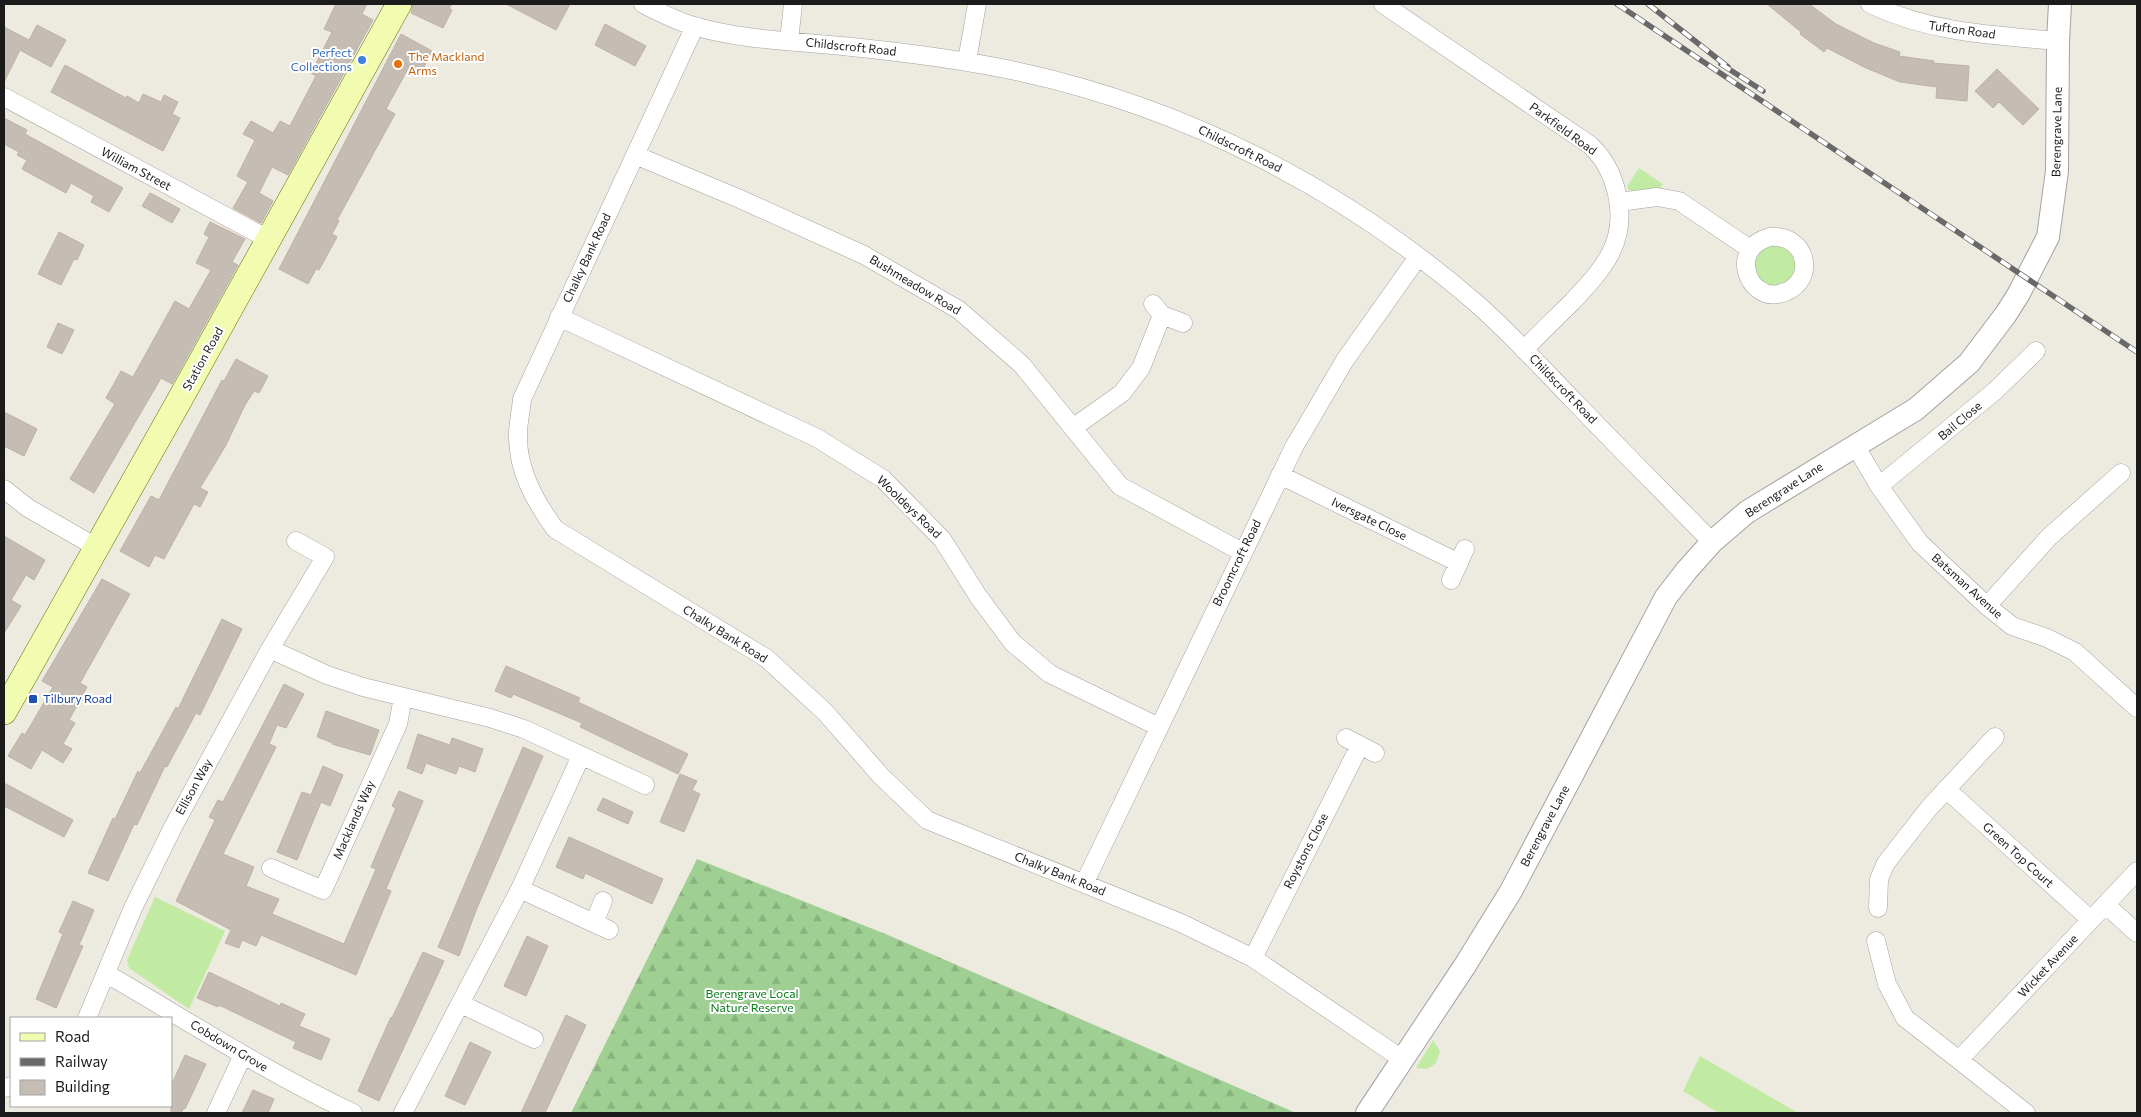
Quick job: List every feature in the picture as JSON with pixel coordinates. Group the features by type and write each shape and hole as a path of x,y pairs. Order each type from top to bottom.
{"main road":[{"name":"Station Road","path":"4,712 270,240 399,4"}],"street":[{"name":"Childscroft Road","path":"643,4 695,26 741,36 967,61 1040,77 1115,97 1152,110 1215,136 1271,164 1338,202 1380,229 1477,304 1712,542"},
{"path":"789,41 793,4"},
{"path":"967,61 977,4"},
{"name":"Parkfield Road","path":"1382,4 1590,145 1607,166 1616,186 1620,218 1617,238 1607,262 1599,274 1524,350"},
{"name":"Tufton Road","path":"1870,4 1919,24 1947,30 2058,41"},
{"name":"Berengrave Lane","path":"1368,1113 1464,967 1511,891 1666,597 1687,570 1712,542 1747,512 1916,408 1969,363 2018,295 2048,237 2058,171 2058,41 2060,4"},
{"name":"Chalky Bank Road","path":"695,26 522,400 518,435 523,472 537,505 555,529 766,658 825,712 881,776 927,820 1181,923 1253,958 1402,1059"},
{"name":"William Street","path":"4,98 270,240"},
{"name":"Bushmeadow Road","path":"635,155 740,199 864,255 958,310 1022,365 1120,486 1242,552"},
{"path":"1619,202 1657,197 1679,202 1750,249"},
{"name":"Broomcroft Road","path":"1084,884 1242,552 1311,416 1341,367 1418,257"},
{"path":"1074,427 1122,393 1141,368 1158,309 1183,323"},
{"name":"Wooldeys Road","path":"559,317 817,438 883,479 942,539 978,596 1013,643 1050,674 1159,727"},
{"name":"Bail Close","path":"1879,486 1995,391 2036,351"},
{"name":"Batsman Avenue","path":"1855,446 1879,486 1920,543 1987,606 2012,626 2047,638 2075,652 2135,702"},
{"path":"1987,606 2049,537 2121,473"},
{"name":"Iversgate Close","path":"1280,475 1462,556 1451,580"},
{"path":"4,489 28,508 96,547"},
{"name":"Ellison Way","path":"87,1017 133,908 174,825 270,649 324,557 296,541"},
{"path":"270,649 327,675 363,687 490,718 524,729 646,785"},
{"name":"Macklands Way","path":"271,868 323,890 398,724 403,697"},
{"path":"1878,908 1879,882 1886,863 1946,789 1995,737"},
{"name":"Roystons Close","path":"1253,958 1360,746"},
{"path":"403,1113 520,889 582,756"},
{"name":"Green Top Court","path":"1946,789 2091,920"},
{"name":"Wicket Avenue","path":"1959,1060 2137,872"},
{"path":"520,889 602,926 603,901"},
{"path":"2106,905 2137,934"},
{"path":"1876,941 1888,984 1906,1018 2026,1113"},
{"name":"Cobdown Grove","path":"107,974 243,1055 315,1095 353,1113"},
{"path":"461,1004 534,1039"},
{"path":"216,1113 243,1055"}],"green space":[{"path":"1639,168 1663,184 1657,193 1628,190 1628,185"},
{"path":"1773,242 1795,251 1797,275 1778,289 1757,281 1753,265 1753,257 1756,253"},
{"name":"Berengrave Local Nature Reserve","path":"697,859 888,935 1296,1113 571,1113"},
{"path":"155,897 225,931 189,1009 129,968 127,960"},
{"path":"1433,1040 1440,1051 1436,1063 1427,1069 1416,1068"},
{"path":"1700,1056 1798,1113 1719,1113 1683,1091"}],"building":[{"path":"336,4 367,4 362,14 373,20 288,175 272,167 259,193 273,201 261,223 233,208 248,182 237,176 255,140 243,134 251,121 273,133 280,121 290,126 316,76 311,73 332,32 324,29"},
{"path":"413,4 452,4 449,8 452,10 443,28 411,13"},
{"path":"506,4 570,4 556,30"},
{"path":"1767,4 1809,4 1836,24 1874,43 1900,52 1899,56 1934,61 1933,63 1969,66 1967,101 1936,98 1937,87 1900,82 1866,68 1827,48 1824,52 1800,34 1801,32"},
{"path":"605,24 646,46 635,66 595,45"},
{"path":"37,25 66,40 51,67 20,50 4,82 4,27 29,40"},
{"path":"401,34 432,51 422,71 410,65 386,109 395,114 337,220 339,221 332,234 337,237 319,270 316,269 308,284 279,269"},
{"path":"65,65 139,103 143,94 161,102 164,95 178,102 172,114 180,118 163,151 51,92"},
{"path":"1997,69 2039,109 2023,125 1999,102 1993,108 1975,91"},
{"path":"4,118 27,130 25,134 123,188 109,212 91,202 94,196 71,183 66,193 22,169 27,160 17,155 19,152 4,144"},
{"path":"150,193 180,209 172,223 142,206"},
{"path":"210,222 245,239 232,262 238,265 172,384 161,378 94,493 70,479 115,404 106,398 121,371 133,377 175,301 189,309 211,270 196,263 209,237 204,234"},
{"path":"59,232 84,245 77,260 74,259 61,285 38,274"},
{"path":"58,323 74,330 62,354 47,347"},
{"path":"236,359 268,376 259,393 254,391 245,405 226,445 200,488 208,492 200,507 194,504 164,559 155,555 149,567 120,551 151,496 159,500 222,380 224,381"},
{"path":"4,412 37,429 24,456 4,446"},
{"path":"4,536 45,560 34,580 26,575 11,600 21,606 4,633"},
{"path":"102,579 130,594 80,683 87,687 69,720 75,723 63,744 72,749 63,763 42,750 31,769 8,756 22,733 25,735 53,687 42,681"},
{"path":"222,619 242,629 200,715 196,713 167,767 165,766 137,825 134,824 108,881 88,873 113,818 115,819 138,771 140,773 176,707 178,709"},
{"path":"506,666 580,698 578,702 688,754 678,774 580,727 582,723 513,694 511,698 495,691"},
{"path":"284,684 304,694 286,728 277,725 269,744 276,747 223,854 254,867 246,886 279,899 272,914 344,944 376,869 371,867 396,808 392,806 399,791 423,801 386,889 391,891 356,975 261,935 256,946 242,940 239,948 225,943 231,930 176,901 215,820 209,817 218,800 223,802"},
{"path":"326,711 379,730 370,755 332,744 317,737"},
{"path":"418,734 450,745 452,738 483,749 475,772 459,766 456,774 426,763 422,774 407,768"},
{"path":"523,747 543,756 477,908 459,956 438,947"},
{"path":"323,766 343,775 330,806 321,802 297,860 277,852 302,792 311,795"},
{"path":"680,774 697,781 692,790 700,794 684,832 660,822"},
{"path":"4,783 73,820 64,837 4,806"},
{"path":"603,798 633,812 628,824 597,810"},
{"path":"569,837 663,879 652,904 585,873 583,879 556,867"},
{"path":"73,901 94,910 79,945 83,946 56,1008 36,999 63,934 59,932"},
{"path":"527,936 548,946 526,996 504,986"},
{"path":"423,952 444,961 379,1101 358,1091"},
{"path":"209,972 280,1006 281,1003 305,1014 299,1026 330,1039 321,1060 293,1048 296,1042 219,1005 218,1007 197,998"},
{"path":"566,1015 586,1025 545,1113 521,1113"},
{"path":"470,1042 491,1052 465,1105 445,1096"},
{"path":"185,1055 206,1064 185,1109 181,1113 171,1113 172,1084"},
{"path":"253,1090 274,1099 268,1113 242,1113"}],"railway":[{"path":"1617,4 2137,352"},
{"path":"1648,4 1728,67"},
{"path":"1721,64 1763,91"}],"place":[{"name":"Perfect Collections","path":"362,60"},
{"name":"The Mackland Arms","path":"398,64"},
{"name":"Tilbury Road","path":"33,699"}]}
